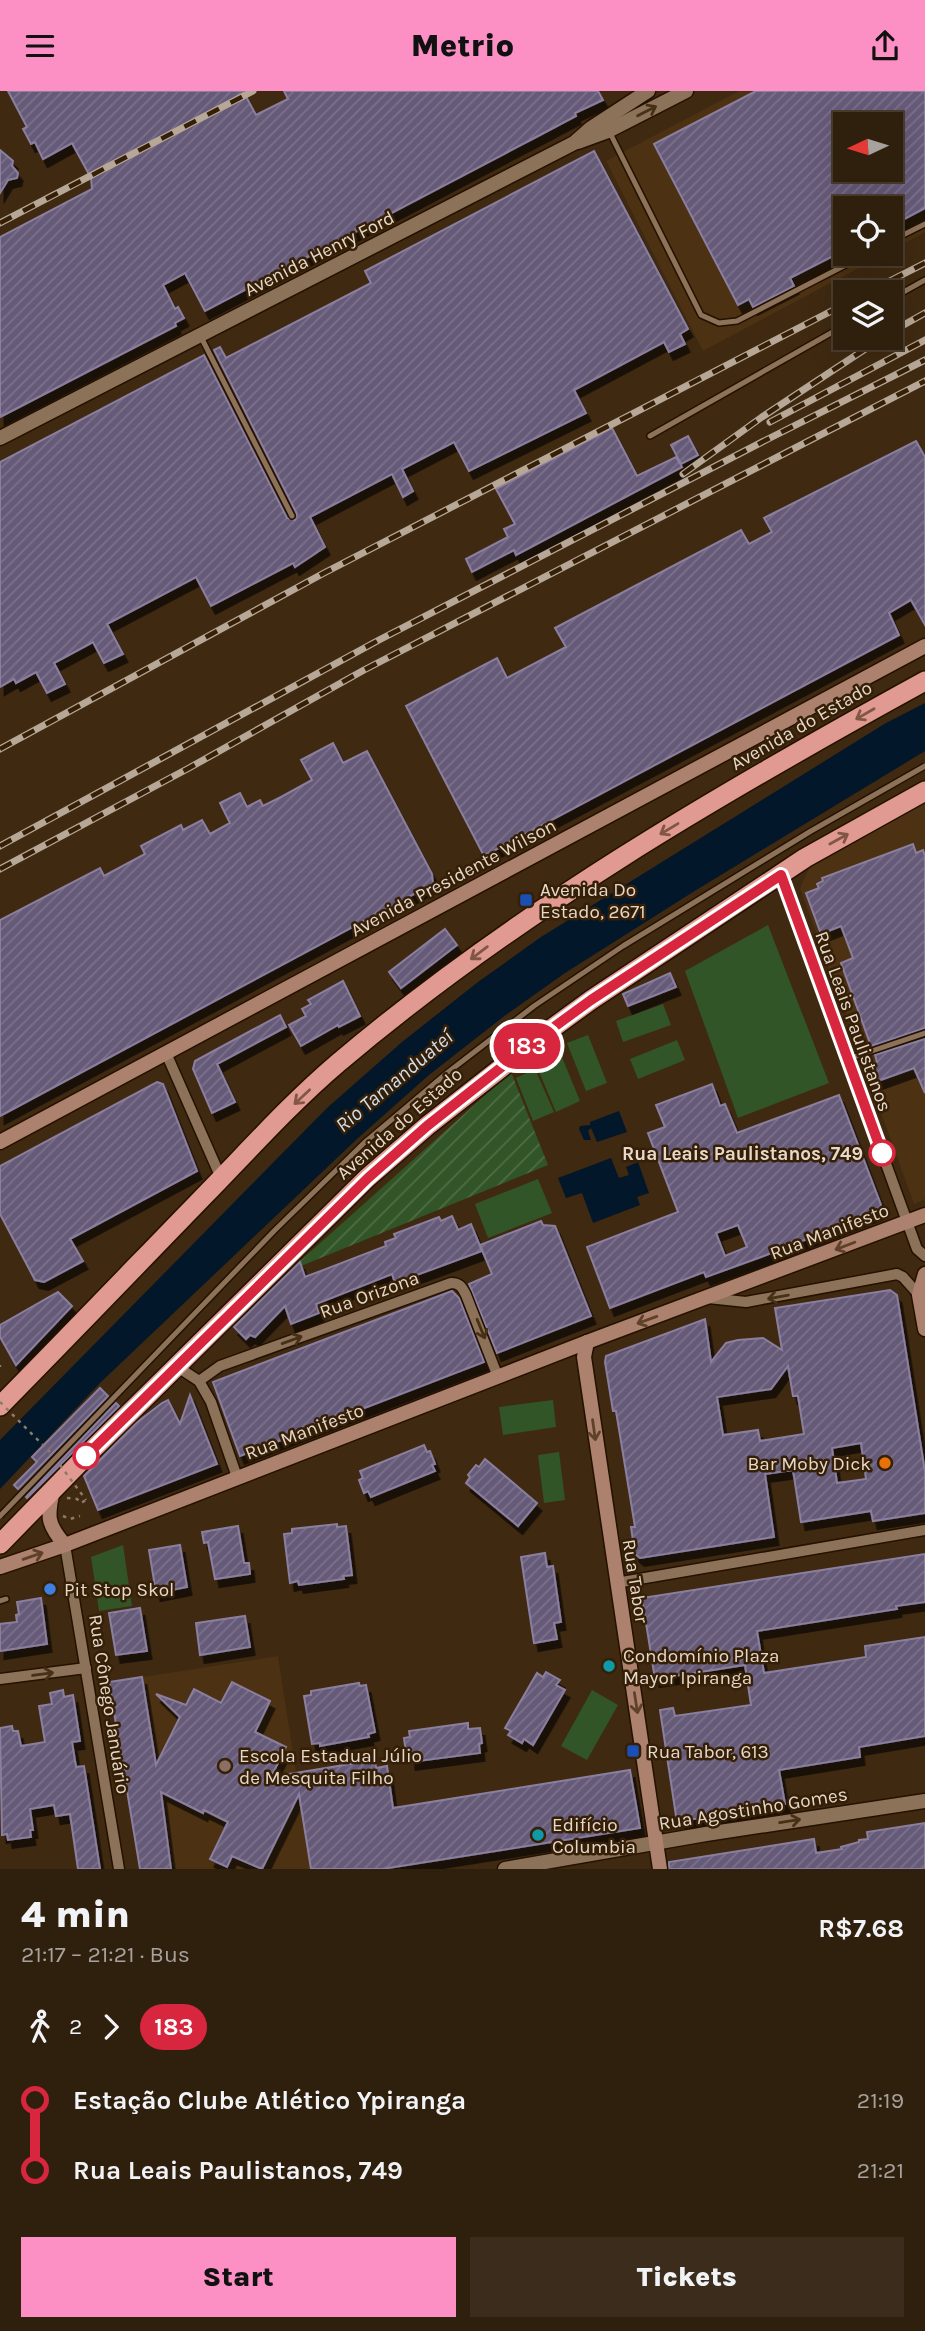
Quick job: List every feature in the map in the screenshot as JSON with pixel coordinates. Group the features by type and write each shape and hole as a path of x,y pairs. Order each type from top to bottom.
{"highway":[{"name":"Avenida do Estado","path":"0,1404 283,1115 336,1065 399,1013 493,943 610,865 925,681"},
{"name":"Avenida do Estado","path":"0,1544 58,1497 176,1366 368,1178 427,1126 580,1008 805,858 925,791"}],"main road":[{"name":"Avenida Presidente Wilson","path":"0,1142 925,646"},
{"name":"Rua Manifesto","path":"0,1567 65,1545 587,1342 925,1215"},
{"path":"925,1274 919,1295 925,1329"},
{"name":"Rua Tabor","path":"587,1342 585,1362 660,1869"},
{"path":"556,1354 572,1356 585,1362"},
{"path":"58,1497 47,1515 55,1533 65,1545"}],"street":[{"name":"Avenida Henry Ford","path":"0,438 574,143 590,128 648,91"},
{"path":"574,143 608,131 686,91"},
{"name":"Rua Leais Paulistanos","path":"781,875 917,1249 925,1256"},
{"path":"166,1053 221,1178"},
{"name":"Rua Manifesto","path":"708,1298 746,1302 893,1275 903,1277 919,1295"},
{"name":"Rua Orizona","path":"199,1381 220,1366 451,1283 462,1286 498,1377"},
{"path":"176,1366 199,1381 211,1402 237,1478"},
{"path":"616,1583 925,1530"},
{"name":"Rua Cônego Januário","path":"65,1545 119,1869"},
{"path":"0,1679 86,1668"},
{"name":"Rua Agostinho Gomes","path":"505,1869 655,1842 925,1801"}],"lane":[{"path":"608,131 701,315 719,323 737,321 844,266"},
{"path":"903,235 925,224"},
{"path":"903,292 925,280"},
{"path":"650,436 833,332"},
{"path":"200,335 292,516"},
{"path":"0,1516 284,1221 364,1143 447,1073 534,1006 622,946 811,831 925,766"},
{"path":"848,1059 925,1033"}],"path":[{"path":"0,1404 48,1449 86,1500 81,1503 77,1499 58,1497"},
{"path":"61,1513 70,1519 80,1516"}],"shaded area":[{"path":"739,91 925,91 925,232 903,244 903,196 833,196 833,266 862,266 703,351 606,161"},
{"path":"925,801 925,1199 914,1204 800,888 810,866"},
{"name":"Escola Estadual Júlio de Mesquita Filho","path":"278,1656 311,1869 173,1869 142,1677"}],"green space":[{"path":"768,925 829,1083 738,1118 685,971"},
{"path":"663,1004 671,1025 623,1042 616,1021"},
{"path":"588,1035 607,1083 586,1091 567,1043"},
{"path":"677,1040 685,1060 638,1079 630,1059"},
{"path":"559,1050 580,1101 556,1112 534,1060"},
{"path":"535,1069 554,1112 533,1121 516,1078"},
{"path":"511,1072 548,1165 301,1266 299,1262"},
{"path":"538,1179 552,1213 488,1238 475,1204"},
{"path":"553,1400 556,1427 503,1435 499,1407"},
{"path":"559,1452 565,1500 544,1503 538,1455"},
{"path":"123,1545 132,1606 99,1611 91,1557"},
{"path":"592,1690 618,1705 587,1760 561,1746"}],"water":[{"name":"Rio Tamanduateí","path":"925,703 925,751 565,973 429,1075 357,1139 101,1382 0,1489 0,1440 327,1108 402,1042 541,937 886,723"},
{"path":"619,1111 627,1132 597,1142 591,1128 588,1131 591,1140 584,1140 580,1126 590,1125 590,1122"},
{"path":"611,1158 619,1178 629,1175 626,1167 638,1162 649,1193 637,1197 640,1205 593,1223 582,1193 566,1198 558,1178"}],"building":[{"path":"8,91 243,91 256,115 288,99 284,91 598,91 603,100 205,311 185,273 163,285 175,309 178,307 184,318 175,323 176,326 0,417 0,237 92,189 91,178 72,143 43,159 35,142 31,144 23,129 27,127"},
{"path":"756,91 925,91 925,208 903,220 903,196 833,196 833,256 790,278 794,286 753,307 749,299 738,305 654,144"},
{"path":"0,150 13,161 12,166 18,173 17,178 8,180 0,193"},
{"path":"594,151 688,329 680,334 685,344 669,352 664,342 574,390 586,413 469,471 454,442 402,469 413,491 403,497 392,474 310,517 325,547 295,567 293,563 211,606 196,577 107,624 123,654 104,663 93,642 54,663 65,684 47,693 36,672 16,683 14,679 0,687 0,462 204,355 287,518 295,520 297,514 214,350 220,347 226,358 371,283 365,271"},
{"path":"612,428 637,476 676,457 682,467 516,555 514,550 472,572 466,559 508,537 504,529 515,524 496,489"},
{"path":"688,436 698,455 681,464 671,445"},
{"path":"916,441 925,457 925,625 911,600 889,613 899,635 484,856 406,706 497,658 507,678 566,647 555,628 741,530 749,544 772,532 764,518"},
{"path":"333,743 343,763 367,751 432,874 433,884 0,1116 0,920 100,868 104,876 145,854 141,846 181,825 183,830 202,820 210,834 230,823 220,803 240,793 247,807 260,800 263,806 281,797 312,780 301,760"},
{"path":"913,844 916,853 923,850 925,856 925,1028 871,1046 841,963 853,958 841,926 821,934 806,893 819,888 817,884 823,881 822,878"},
{"path":"445,929 457,945 401,988 389,972"},
{"path":"670,973 676,987 628,1006 623,994"},
{"path":"343,981 360,1016 301,1046 289,1025 306,1016 302,1009 311,1004 308,1000"},
{"path":"280,1015 286,1027 217,1064 235,1102 212,1113 193,1069 195,1061"},
{"path":"925,1039 925,1093 914,1068 878,1081 872,1064 877,1062 875,1055"},
{"path":"157,1082 163,1084 197,1171 70,1239 83,1261 44,1282 35,1280 0,1214 0,1166"},
{"path":"712,1084 720,1106 725,1104 737,1133 839,1095 881,1205 877,1212 761,1257 706,1277 704,1272 610,1308 587,1247 678,1212 648,1133 665,1127 656,1105","holes":["738,1225 747,1247 725,1256 716,1233"]},
{"path":"452,1216 458,1230 471,1224 482,1251 395,1283 392,1274 316,1304 319,1313 291,1324 285,1306 255,1337 250,1335 246,1339 234,1327 300,1262 305,1277 386,1246 385,1242 396,1238 394,1234 439,1217 441,1221"},
{"path":"541,1221 543,1225 555,1226 591,1316 497,1353 469,1284 492,1274 480,1245"},
{"path":"890,1290 897,1295 925,1472 925,1513 873,1521 871,1511 801,1522 793,1470 765,1474 774,1537 640,1558 635,1554 631,1527 635,1527 616,1411 613,1411 606,1356 705,1319 711,1362 726,1343 738,1340 763,1338 782,1350 775,1308","holes":["788,1366 793,1396 798,1396 804,1434 760,1441 758,1430 723,1435 717,1397 771,1389","861,1443 866,1479 837,1483 832,1448"]},
{"path":"452,1291 459,1298 484,1362 240,1456 213,1382"},
{"path":"58,1292 72,1306 16,1365 0,1337 0,1325"},
{"path":"100,1388 108,1396 18,1489 14,1485 37,1462 32,1457"},
{"path":"190,1395 217,1464 98,1510 84,1476 136,1423 162,1403 168,1400 180,1424"},
{"path":"116,1403 119,1406 27,1498 26,1497"},
{"path":"424,1445 427,1452 430,1451 435,1471 371,1497 368,1491 364,1493 359,1480 363,1478 360,1471"},
{"path":"485,1459 537,1503 518,1526 466,1483 470,1477 468,1475"},
{"path":"337,1524 337,1527 346,1526 352,1575 343,1576 344,1579 299,1585 298,1581 290,1583 284,1534 292,1533 292,1529"},
{"path":"238,1526 244,1563 249,1563 250,1574 215,1579 208,1542 204,1543 202,1532"},
{"path":"180,1545 187,1587 156,1593 149,1550"},
{"path":"545,1553 547,1567 553,1566 561,1622 554,1623 557,1639 534,1643 521,1557"},
{"path":"925,1554 925,1602 896,1606 897,1609 757,1631 764,1673 866,1657 865,1646 925,1637 925,1736 859,1747 860,1757 779,1770 785,1804 682,1821 676,1816 660,1710 673,1708 675,1716 751,1705 745,1665 655,1679 642,1598"},
{"path":"41,1598 47,1644 0,1651 0,1624 17,1622 17,1602"},
{"path":"140,1608 147,1651 116,1655 109,1613"},
{"path":"245,1616 250,1647 200,1655 196,1623"},
{"path":"546,1672 560,1680 556,1685 565,1690 533,1745 524,1739 522,1743 508,1735 511,1731 505,1728 537,1673 543,1677"},
{"path":"142,1677 156,1765 180,1717 156,1694 186,1705 194,1689 221,1703 232,1682 270,1701 255,1732 286,1747 271,1777 375,1760 376,1768 387,1766 393,1808 630,1770 640,1828 382,1869 311,1869 299,1794 262,1869 232,1856 227,1867 210,1859 228,1822 161,1792 171,1869 140,1869 109,1682"},
{"path":"359,1683 360,1686 366,1685 375,1732 368,1734 369,1737 320,1746 320,1743 312,1744 304,1696 311,1695 311,1691"},
{"path":"63,1690 64,1697 73,1695 80,1741 72,1742 76,1767 84,1766 100,1869 78,1869 70,1814 56,1816 54,1805 30,1809 33,1830 30,1830 31,1837 8,1840 7,1834 2,1835 0,1728 12,1726 13,1731 18,1731 21,1746 45,1742 39,1706 52,1704 50,1693"},
{"path":"468,1723 468,1729 480,1728 480,1753 411,1762 410,1753 406,1753 404,1738 410,1737 409,1731"},
{"path":"925,1823 925,1869 669,1869 669,1862 814,1839 816,1853 842,1849 841,1847 859,1840 868,1839 867,1832"}],"railway":[{"path":"0,223 253,91"},
{"path":"892,280 925,263"},
{"path":"0,749 324,573 833,310"},
{"path":"903,325 925,313"},
{"path":"770,422 925,340"},
{"path":"683,474 762,417 864,350"},
{"path":"0,846 379,640 925,360"},
{"path":"0,869 364,670 925,381"}],"bus line":[{"name":"183","path":"86,1456 368,1178 427,1126 591,1000 781,875 882,1153"}],"place":[{"name":"Avenida Do Estado, 2671","path":"526,900"},
{"name":"Rua Leais Paulistanos, 749","path":"882,1153"},
{"name":"Bar Moby Dick","path":"885,1463"},
{"name":"Pit Stop Skol","path":"50,1589"},
{"name":"Condomínio Plaza Mayor Ipiranga","path":"609,1666"},
{"name":"Rua Tabor, 613","path":"633,1751"},
{"name":"Escola Estadual Júlio de Mesquita Filho","path":"225,1766"},
{"name":"Edifício Columbia","path":"538,1835"}]}
